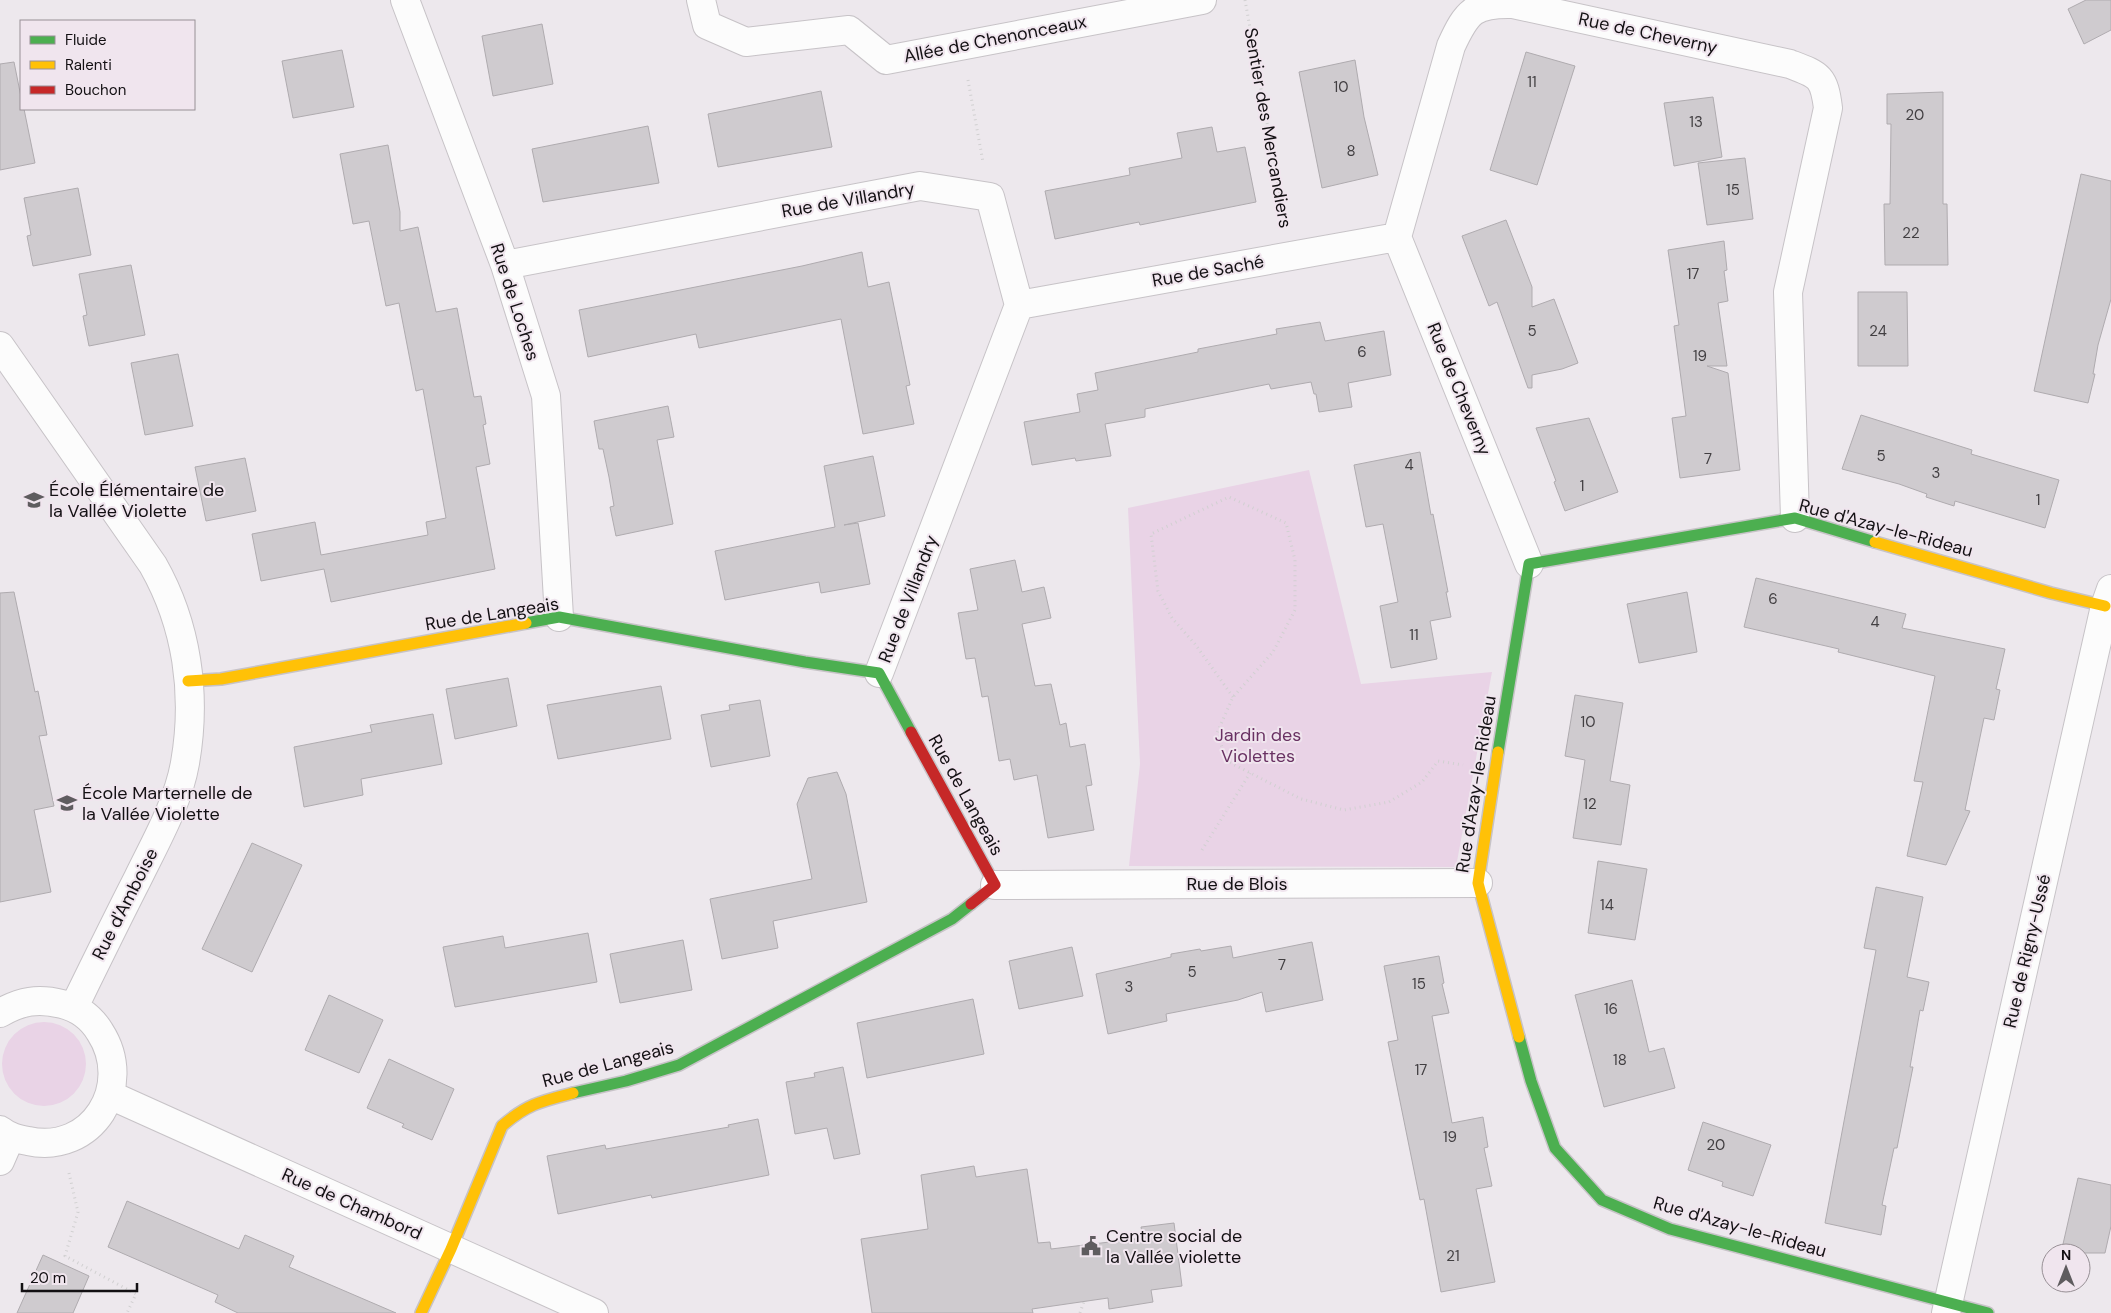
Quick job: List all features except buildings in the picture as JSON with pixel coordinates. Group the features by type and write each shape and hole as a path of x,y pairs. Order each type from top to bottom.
{"street":[{"name":"Rue de Loches","path":"405,0 505,266 546,396 559,617"},
{"name":"Allée de Chenonceaux","path":"702,0 707,25 746,42 850,30 886,60 1202,0"},
{"name":"Rue de Cheverny","path":"1530,564 1397,237 1451,46 1460,25 1475,9 1491,3 1513,4 1790,64 1813,73 1825,88 1828,108 1788,292 1795,518"},
{"name":"Rue de Villandry","path":"505,266 920,186 990,197"},
{"path":"990,197 1019,305"},
{"name":"Rue de Saché","path":"1019,305 1397,237"},
{"name":"Rue de Villandry","path":"879,673 1019,305"},
{"name":"Rue d'Amboise","path":"0,346 154,565 168,590 180,624 186,654 190,724 185,764 167,819 74,1007"},
{"name":"Rue d'Azay-le-Rideau","path":"1988,1313 1947,1308 1670,1229 1602,1200 1555,1148 1531,1082 1478,883 1507,693 1530,564 1795,518 2052,593 2108,598"},
{"name":"Rue de Rigny-Ussé","path":"1947,1308 2108,598"},
{"name":"Rue de Langeais","path":"188,681 221,679 559,617 805,662 879,673 995,885 952,919 679,1065 626,1082 537,1102 518,1112 502,1126 451,1249 421,1313"},
{"name":"Rue de Blois","path":"995,885 1478,883"},
{"path":"0,1013 14,1005 44,1000 74,1007 94,1022 109,1045 114,1069 110,1096 101,1113 80,1134 61,1142 43,1145 3,1143"},
{"name":"Rue de Chambord","path":"110,1096 594,1313"}],"path":[{"name":"Sentier des Mercandiers","path":"1245,0 1291,256"},
{"path":"962,45 990,197"},
{"path":"1233,697 1195,644 1172,618 1158,591 1151,534 1229,497 1286,523 1295,560 1295,610 1273,652 1233,697 1217,733 1228,761 1301,799 1344,810 1389,802 1422,782 1438,761"},
{"path":"1180,884 1250,772"},
{"path":"61,1142 78,1212 65,1256 136,1294 127,1313"},
{"path":"1080,1313 1084,1301"}],"green space":[{"name":"Jardin des Violettes","path":"1309,470 1361,684 1492,672 1456,867 1129,866 1140,764 1128,508"},
{"path":"36,1022 52,1022 68,1029 79,1040 86,1056 83,1080 74,1094 68,1099 52,1106 36,1106 20,1099 9,1088 2,1072 2,1056 9,1040 20,1029"}],"traffic: fast":[{"path":"1498,752 1529,564 1795,518 1875,542"},
{"path":"526,623 559,617 805,662 879,673 911,732"},
{"path":"573,1093 626,1081 679,1065 952,919 971,904"},
{"path":"1519,1037 1531,1081 1555,1148 1602,1200 1670,1229 1988,1313"}],"traffic: slow":[{"path":"1875,542 2051,593 2105,606"},
{"path":"188,681 221,679 526,623"},
{"path":"1498,752 1478,883 1519,1037"},
{"path":"421,1313 451,1249 502,1126 535,1104 573,1093"}],"traffic: jam":[{"path":"911,732 995,885 971,904"}],"place":[{"name":"École Élémentaire de la Vallée Violette","path":"34,500"},
{"name":"École Marternelle de la Vallée Violette","path":"67,803"},
{"name":"Centre social de la Vallée violette","path":"1091,1246"}]}
